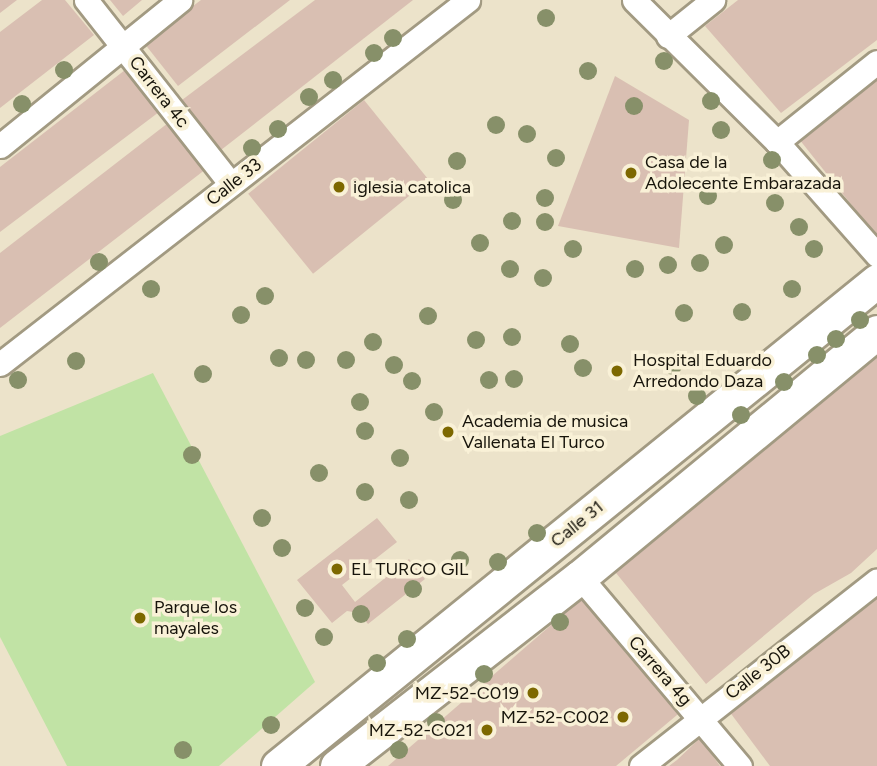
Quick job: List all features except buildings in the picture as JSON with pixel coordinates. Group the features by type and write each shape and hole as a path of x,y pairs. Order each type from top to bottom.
{"street":[{"name":"Carrera 4c","path":"86,0 231,184"},
{"path":"0,146 180,0"},
{"name":"Calle 33","path":"0,364 468,0"},
{"path":"634,0 777,142 877,255"},
{"path":"668,36 713,0"},
{"path":"777,142 877,62"},
{"name":"Calle 31","path":"278,766 877,281"},
{"path":"337,766 580,577 877,332"},
{"name":"Carrera 4g","path":"580,577 740,766"},
{"name":"Calle 30B","path":"641,766 877,580"}],"green space":[{"name":"Parque los mayales","path":"153,373 315,682 219,766 67,766 0,637 0,436"}],"place":[{"name":"Casa de la Adolecente Embarazada","path":"631,173"},
{"name":"iglesia catolica","path":"339,187"},
{"name":"Hospital Eduardo Arredondo Daza","path":"617,371"},
{"name":"Academia de musica Vallenata El Turco","path":"448,432"},
{"name":"EL TURCO GIL","path":"337,569"},
{"name":"Parque los mayales","path":"140,618"},
{"name":"MZ-52-C019","path":"533,693"},
{"name":"MZ-52-C002","path":"623,717"},
{"name":"MZ-52-C021","path":"487,730"}]}
